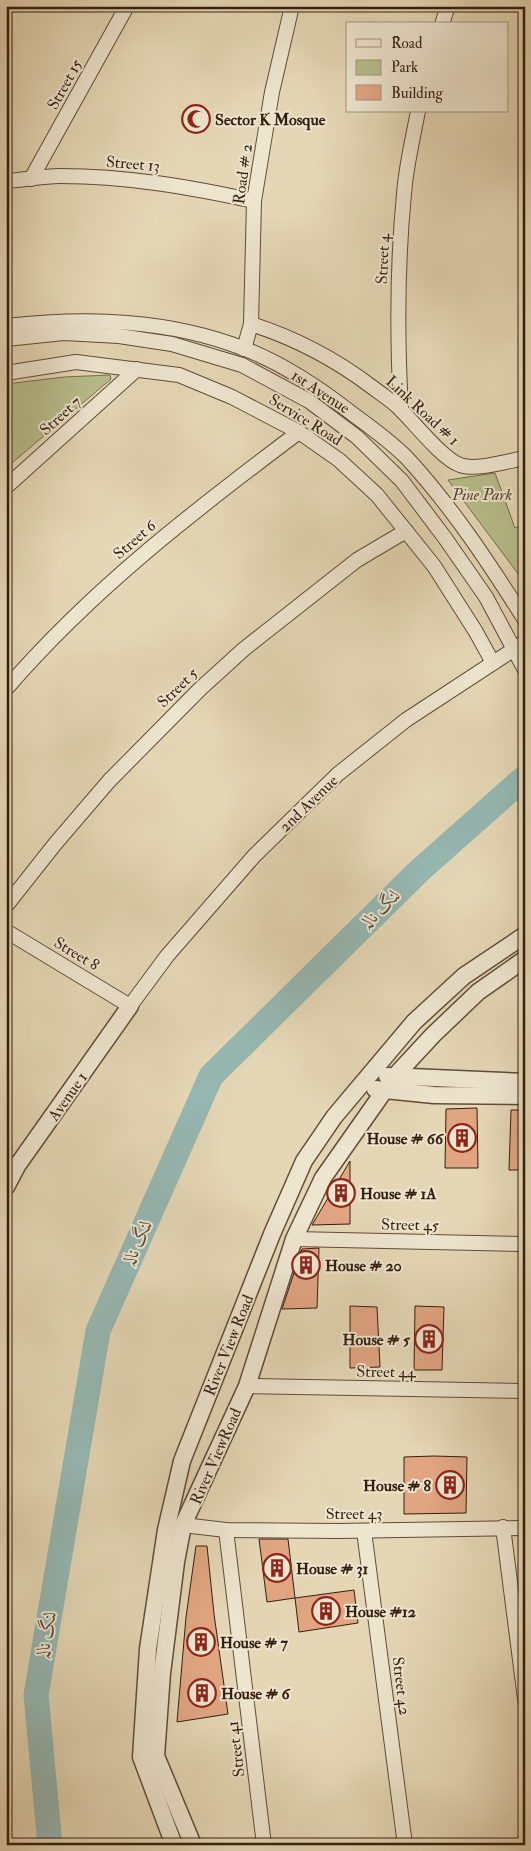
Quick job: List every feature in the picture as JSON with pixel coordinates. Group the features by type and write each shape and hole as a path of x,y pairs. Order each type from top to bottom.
{"street":[{"name":"Street 15","path":"26,179 128,6"},
{"name":"Road # 2","path":"244,349 251,324 254,201 272,92 292,6"},
{"path":"443,22 448,6"},
{"name":"Street 4","path":"401,410 398,364 400,243 404,192 418,112"},
{"path":"6,171 26,179"},
{"name":"Street 13","path":"6,181 58,176 125,178 170,184 254,201"},
{"name":"1st Avenue","path":"6,326 86,320 144,324 205,336 244,349 274,362 326,392 405,456 436,491 462,525 525,620"},
{"name":"Link Road # 1","path":"251,324 279,333 308,346 353,373 401,410 448,459 462,466 473,467 525,458"},
{"name":"1st Avenue","path":"6,339 64,333 119,336 172,344 242,365 309,401 357,437 402,481 445,538 519,646 525,670"},
{"name":"Service Road","path":"6,373 76,362 179,374 232,397 299,432 339,460 377,495 434,566 476,632 493,663"},
{"name":"Street 7","path":"6,487 138,369"},
{"name":"Street 6","path":"6,689 60,632 116,579 193,512 299,432"},
{"name":"Street 5","path":"6,906 109,780 200,689 244,649 350,566 406,531"},
{"name":"2nd Avenue","path":"130,1006 167,956 248,863 338,774 406,720 519,646"},
{"name":"Street 8","path":"6,930 130,1006"},
{"name":"River View Road","path":"174,1845 141,1757 148,1649 166,1530 182,1461 272,1234 304,1161 334,1117 414,1022 464,976 525,935"},
{"path":"384,1091 394,1077 433,1035 478,992 525,959"},
{"name":"Avenue 1","path":"6,1187 17,1166 130,1006"},
{"path":"370,1073 394,1077 525,1082"},
{"path":"358,1087 434,1095 525,1096"},
{"name":"River ViewRoad","path":"192,1845 156,1756 162,1673 176,1562 183,1525 247,1386 294,1239 323,1178 384,1091"},
{"name":"Street 45","path":"294,1239 525,1244"},
{"name":"Street 44","path":"247,1386 525,1391"},
{"name":"Street 43","path":"183,1525 226,1530 364,1531 525,1528"},
{"path":"503,1527 525,1699"},
{"name":"Street 41","path":"226,1530 264,1845"},
{"name":"Street 42","path":"364,1531 405,1845"}],"green space":[{"path":"110,375 111,379 6,468 6,384 64,377"},
{"name":"Pine Park","path":"495,473 515,528 525,524 525,583 448,480"}],"building":[{"name":"House # 66","path":"477,1108 478,1168 445,1168 446,1109"},
{"path":"511,1110 525,1110 525,1170 509,1170"},
{"name":"House # 1A","path":"350,1161 350,1224 312,1225"},
{"name":"House # 20","path":"319,1248 317,1308 282,1309 302,1249"},
{"path":"350,1306 377,1307 380,1367 350,1368"},
{"name":"House # 5","path":"415,1306 444,1307 442,1370 414,1370"},
{"path":"404,1457 467,1457 466,1513 404,1514"},
{"name":"House # 31","path":"259,1539 288,1539 295,1598 267,1602"},
{"path":"196,1546 207,1546 228,1714 177,1722 186,1617"},
{"name":"House #12","path":"354,1590 358,1623 299,1632 295,1598"}],"waterway":[{"name":"لنگ نالہ","path":"50,1845 36,1695 98,1331 211,1076 419,871 525,777"}],"place":[{"name":"Sector K Mosque","path":"196,119"},
{"name":"House # 66","path":"462,1138"},
{"name":"House # 1A","path":"341,1193"},
{"name":"House # 20","path":"306,1265"},
{"name":"House # 5","path":"429,1339"},
{"name":"House # 8","path":"450,1485"},
{"name":"House # 31","path":"277,1568"},
{"name":"House #12","path":"326,1611"},
{"name":"House # 7","path":"201,1642"},
{"name":"House # 6","path":"202,1693"}]}
